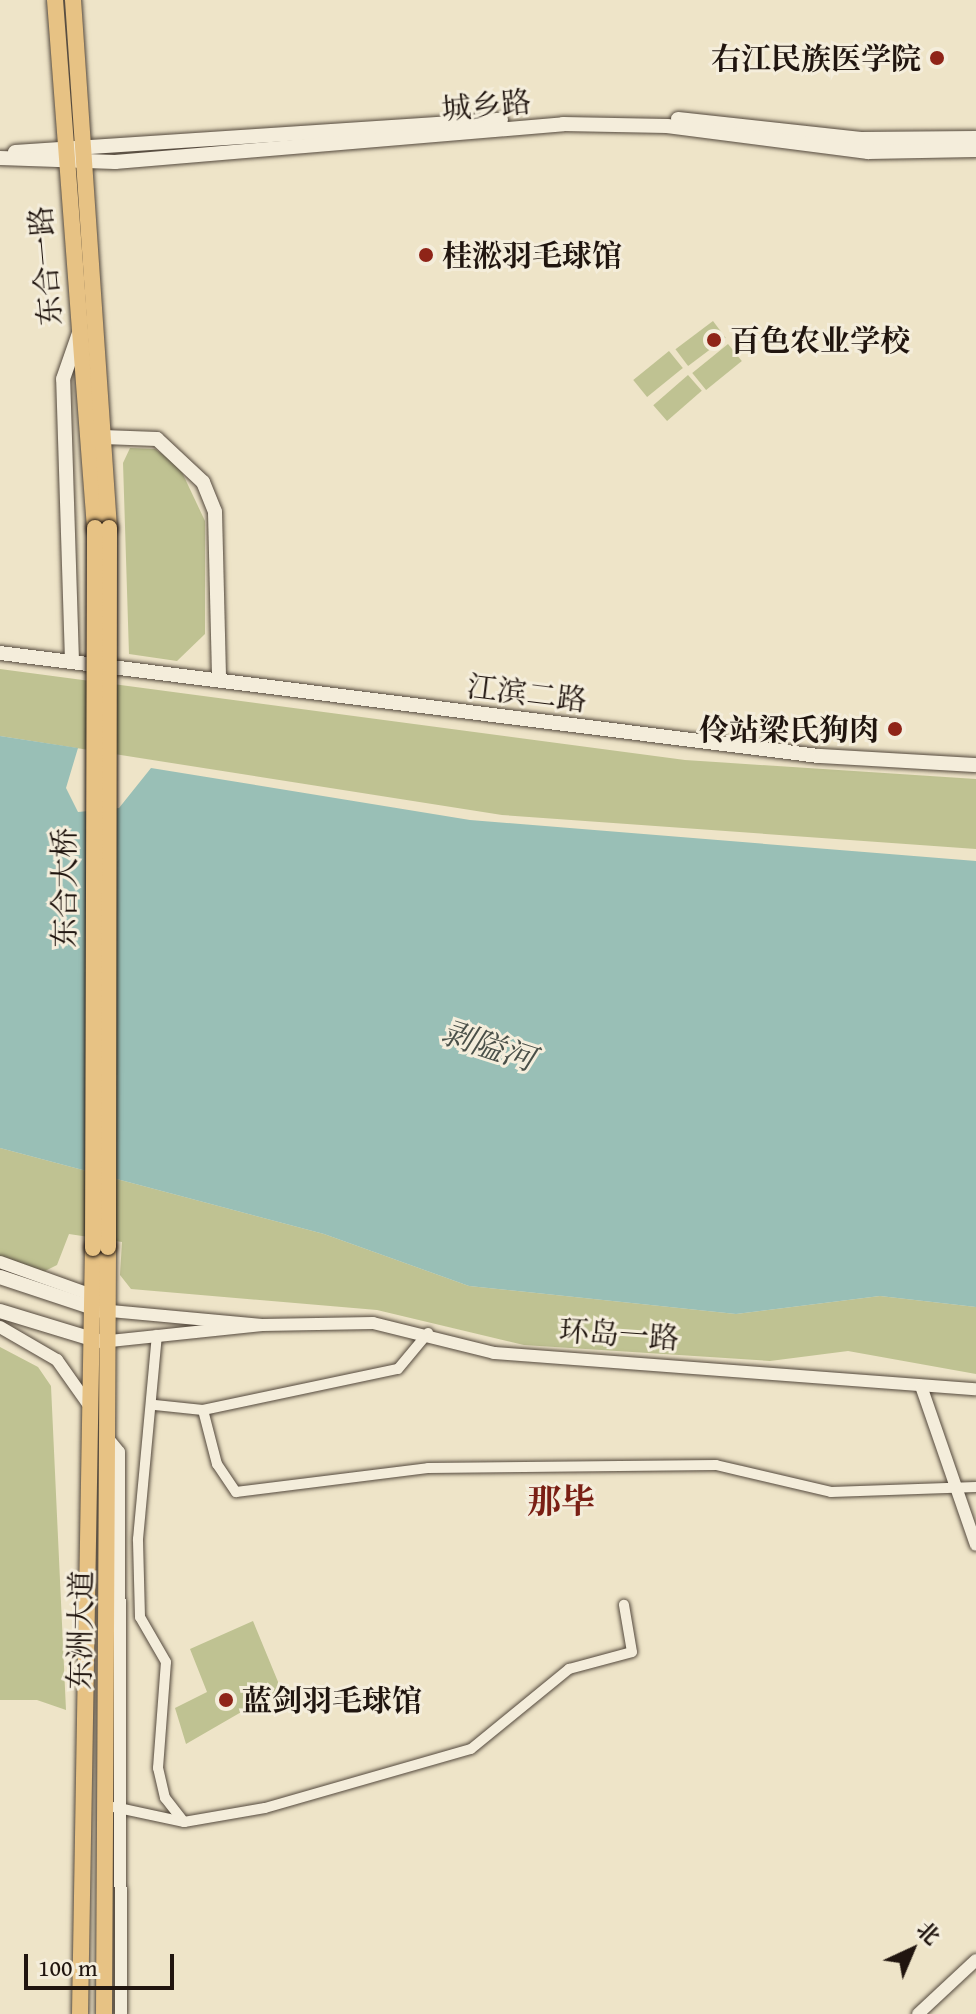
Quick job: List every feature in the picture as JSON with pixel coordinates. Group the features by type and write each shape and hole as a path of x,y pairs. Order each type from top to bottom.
{"main road":[{"name":"东合一路","path":"55,0 79,333 102,528"},
{"name":"东合一路","path":"73,0 103,437 102,528"},
{"name":"城乡路","path":"83,155 562,116 668,118 861,139 976,138"},
{"name":"城乡路","path":"0,150 83,155 563,124 667,126 868,152 976,150"},
{"name":"城乡路","path":"0,158 65,153"},
{"path":"72,661 63,379 79,333"},
{"path":"103,437 157,439 203,482 215,512 219,680"},
{"name":"东合大桥","path":"100,1248 102,528"},
{"name":"江滨二路","path":"0,653 819,756 976,765"},
{"name":"东洲大道","path":"80,2014 90,1303 100,1248"},
{"name":"东洲大道","path":"100,1248 110,1305 113,1807 104,2014"},
{"name":"环岛一路","path":"0,1277 90,1303 110,1305"},
{"name":"环岛一路","path":"0,1311 90,1341 110,1341"},
{"path":"87,1475 110,1476"}],"street":[{"path":"0,1262 90,1303"},
{"name":"环岛一路","path":"110,1305 262,1325"},
{"name":"环岛一路","path":"110,1341 262,1325 373,1323 429,1333 494,1353 976,1389"},
{"path":"0,1327 57,1360 88,1404"},
{"path":"157,1335 148,1398 155,1405 203,1410 398,1369 429,1333"},
{"path":"921,1386 952,1488 976,1545"},
{"path":"155,1405 141,1495 140,1617 166,1662 158,1768 165,1798 184,1822"},
{"path":"203,1410 217,1464 236,1492 428,1468 716,1465 831,1492 976,1487"},
{"path":"110,1441 119,1452 113,1807 121,2014"},
{"path":"113,1807 184,1822 265,1808 471,1749 569,1669 632,1652 624,1605"},
{"path":"918,2014 976,1960"}],"green space":[{"path":"713,321 726,338 688,366 675,349"},
{"path":"728,344 742,361 706,390 692,373"},
{"path":"669,351 683,368 647,397 633,380"},
{"path":"688,375 702,391 667,421 653,405"},
{"path":"130,448 155,449 179,466 205,521 205,634 177,661 129,654 123,463"},
{"path":"0,669 685,760 976,779 976,849 502,815 0,736"},
{"path":"0,1148 324,1234 469,1286 736,1314 880,1296 976,1307 976,1374 848,1351 770,1361 524,1345 377,1310 131,1289 120,1275 122,1242 69,1234 57,1265 43,1272 0,1256"},
{"path":"0,1347 38,1367 51,1386 66,1710 37,1700 0,1700"},
{"path":"253,1621 281,1689 186,1744 175,1708 207,1692 190,1649"}],"water":[{"name":"剥隘河","path":"0,736 78,748 66,788 78,812 119,808 151,768 470,820 976,861 976,1307 880,1296 736,1314 469,1286 324,1234 0,1148"}],"place":[{"name":"右江民族医学院","path":"937,58"},
{"name":"桂淞羽毛球馆","path":"426,255"},
{"name":"百色农业学校","path":"714,340"},
{"name":"伶站梁氏狗肉","path":"895,729"},
{"name":"蓝剑羽毛球馆","path":"226,1700"}],"district":[{"name":"那毕","path":"561,1501"}]}
